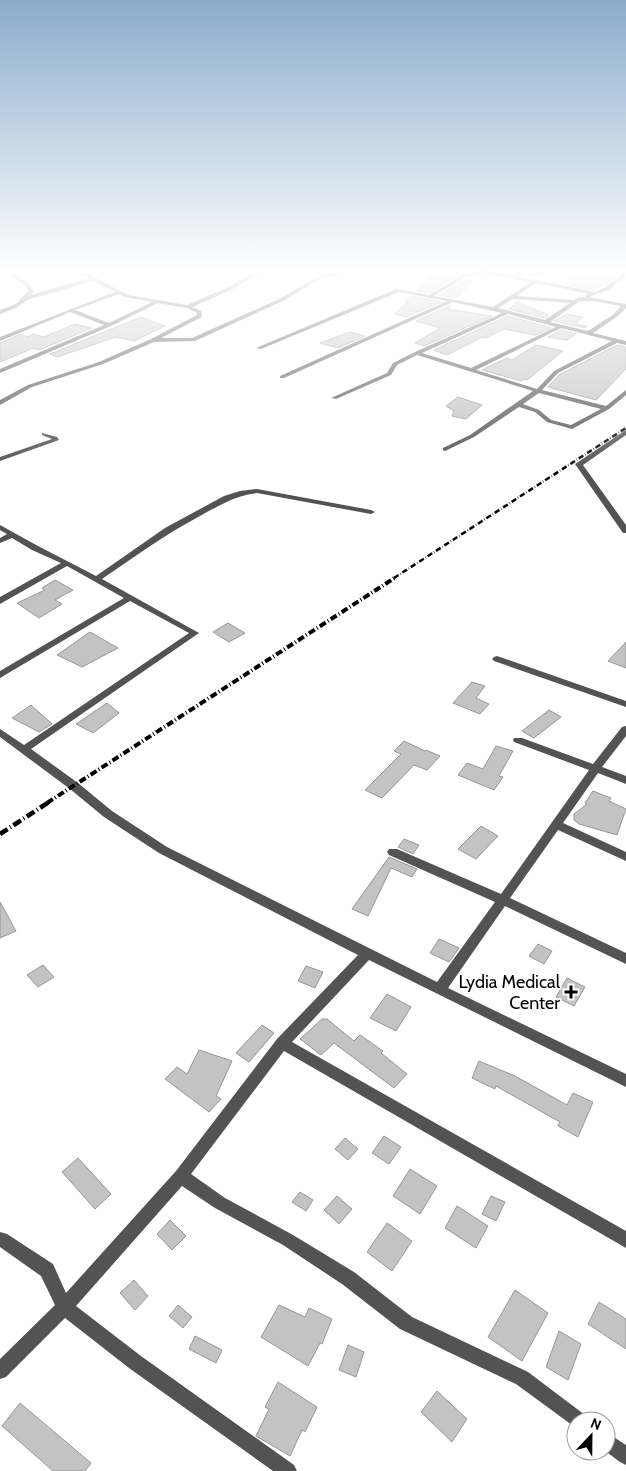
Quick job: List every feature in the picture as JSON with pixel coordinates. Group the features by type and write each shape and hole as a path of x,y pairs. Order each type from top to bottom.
{"street":[{"path":"0,372 80,338"},
{"path":"0,403 43,380 101,363 158,338"},
{"path":"153,340 193,340 198,338"},
{"path":"259,348 284,338"},
{"path":"282,377 370,338"},
{"path":"334,398 389,374 394,364 451,338"},
{"path":"471,370 537,338"},
{"path":"608,338 626,343"},
{"path":"446,449 472,436 517,404 538,392 556,372 618,340"},
{"path":"417,353 538,392 607,408"},
{"path":"517,404 537,411 549,420 572,428 607,408 626,392"},
{"path":"626,432 580,464 626,531"},
{"path":"0,459 56,440 44,434"},
{"path":"97,579 168,530 240,493 257,491 370,512"},
{"path":"0,527 195,633 194,636 23,750"},
{"path":"0,541 12,535"},
{"path":"0,601 67,563"},
{"path":"0,676 131,597"},
{"path":"496,659 626,704"},
{"path":"439,990 596,768 626,729"},
{"path":"0,732 74,786 114,819 163,850 439,990 626,1081"},
{"path":"518,740 626,780"},
{"path":"556,825 626,857"},
{"path":"393,852 503,900 626,959"},
{"path":"0,1371 64,1307 181,1176 282,1043 367,954"},
{"path":"282,1043 626,1240"},
{"path":"181,1176 220,1203 288,1240 348,1278 406,1323 522,1378 566,1411"},
{"path":"2,1239 47,1270 64,1307 135,1362 288,1471"}],"building":[{"path":"12,338 69,338 39,350 33,348 0,362 0,343"},
{"path":"90,338 114,338 57,357 50,354"},
{"path":"119,338 141,338 134,341"},
{"path":"335,338 361,338 338,348 320,343"},
{"path":"424,338 443,338 424,346 415,343"},
{"path":"461,338 481,338 447,355 434,350"},
{"path":"552,338 571,338 567,340"},
{"path":"536,345 563,351 527,380 521,381 482,370 507,358 512,360"},
{"path":"617,345 626,347 626,369 596,400 548,387 559,375"},
{"path":"458,397 482,405 466,419 452,416 454,411 446,406"},
{"path":"55,580 73,590 55,600 62,604 39,618 17,603 45,590 42,588"},
{"path":"228,623 245,633 229,642 213,632"},
{"path":"90,632 118,648 82,667 57,655"},
{"path":"626,642 626,668 608,661"},
{"path":"472,682 485,686 476,698 489,704 480,714 453,703"},
{"path":"107,703 119,713 93,733 76,724"},
{"path":"31,705 52,724 39,732 12,718"},
{"path":"549,710 561,717 534,738 522,731"},
{"path":"404,741 440,756 427,770 414,765 382,798 365,790 401,754 394,751"},
{"path":"496,746 513,751 499,776 503,777 494,790 458,775 467,763 483,769"},
{"path":"593,791 611,798 609,801 626,809 617,835 579,824 574,820 574,814 587,804 585,803"},
{"path":"481,826 498,836 476,859 458,849"},
{"path":"404,839 419,845 413,854 398,847"},
{"path":"389,857 417,869 412,877 391,868 368,916 352,909"},
{"path":"0,902 16,931 0,938"},
{"path":"439,939 459,948 449,962 430,953"},
{"path":"538,944 552,951 544,964 529,956"},
{"path":"43,965 54,977 38,987 27,975"},
{"path":"306,966 323,972 315,988 298,981"},
{"name":"Lydia Medical Center","path":"567,978 585,987 574,1006 556,997"},
{"path":"387,994 411,1007 396,1031 370,1018"},
{"path":"322,1019 327,1019 354,1041 360,1035 383,1051 381,1053 407,1074 394,1088 334,1043 321,1055 300,1039"},
{"path":"262,1025 274,1033 249,1062 236,1053"},
{"path":"199,1050 232,1061 216,1096 221,1099 209,1112 165,1079 177,1067 187,1074"},
{"path":"479,1061 515,1076 567,1105 573,1093 593,1102 578,1137 558,1126 560,1122 496,1086 495,1089 472,1078"},
{"path":"384,1136 401,1147 389,1164 372,1153"},
{"path":"345,1138 358,1149 348,1160 335,1149"},
{"path":"78,1158 111,1194 95,1209 62,1172"},
{"path":"410,1169 437,1186 420,1214 393,1196"},
{"path":"300,1192 313,1200 306,1211 292,1202"},
{"path":"337,1196 352,1209 339,1224 324,1210"},
{"path":"491,1196 505,1202 496,1221 482,1214"},
{"path":"457,1206 488,1226 476,1248 445,1228"},
{"path":"170,1220 186,1236 172,1250 157,1234"},
{"path":"387,1223 412,1241 392,1271 367,1252"},
{"path":"134,1280 148,1296 135,1310 120,1293"},
{"path":"515,1290 548,1313 522,1361 488,1337"},
{"path":"599,1302 626,1319 626,1349 588,1324"},
{"path":"178,1305 192,1317 183,1328 169,1316"},
{"path":"279,1305 305,1317 309,1308 332,1319 322,1344 320,1343 308,1366 261,1337"},
{"path":"559,1331 581,1344 568,1380 546,1367"},
{"path":"195,1336 222,1350 216,1363 189,1349"},
{"path":"348,1345 364,1352 356,1377 339,1370"},
{"path":"278,1382 317,1407 305,1432 302,1430 290,1456 256,1436 269,1409 265,1407"},
{"path":"437,1391 467,1419 452,1442 421,1412"},
{"path":"20,1403 91,1463 85,1471 53,1471 2,1426"}],"railway":[{"path":"394,578 626,428"},
{"path":"47,803 396,577"},
{"path":"0,834 49,802"}],"place":[{"name":"Lydia Medical Center","path":"571,992"}]}
